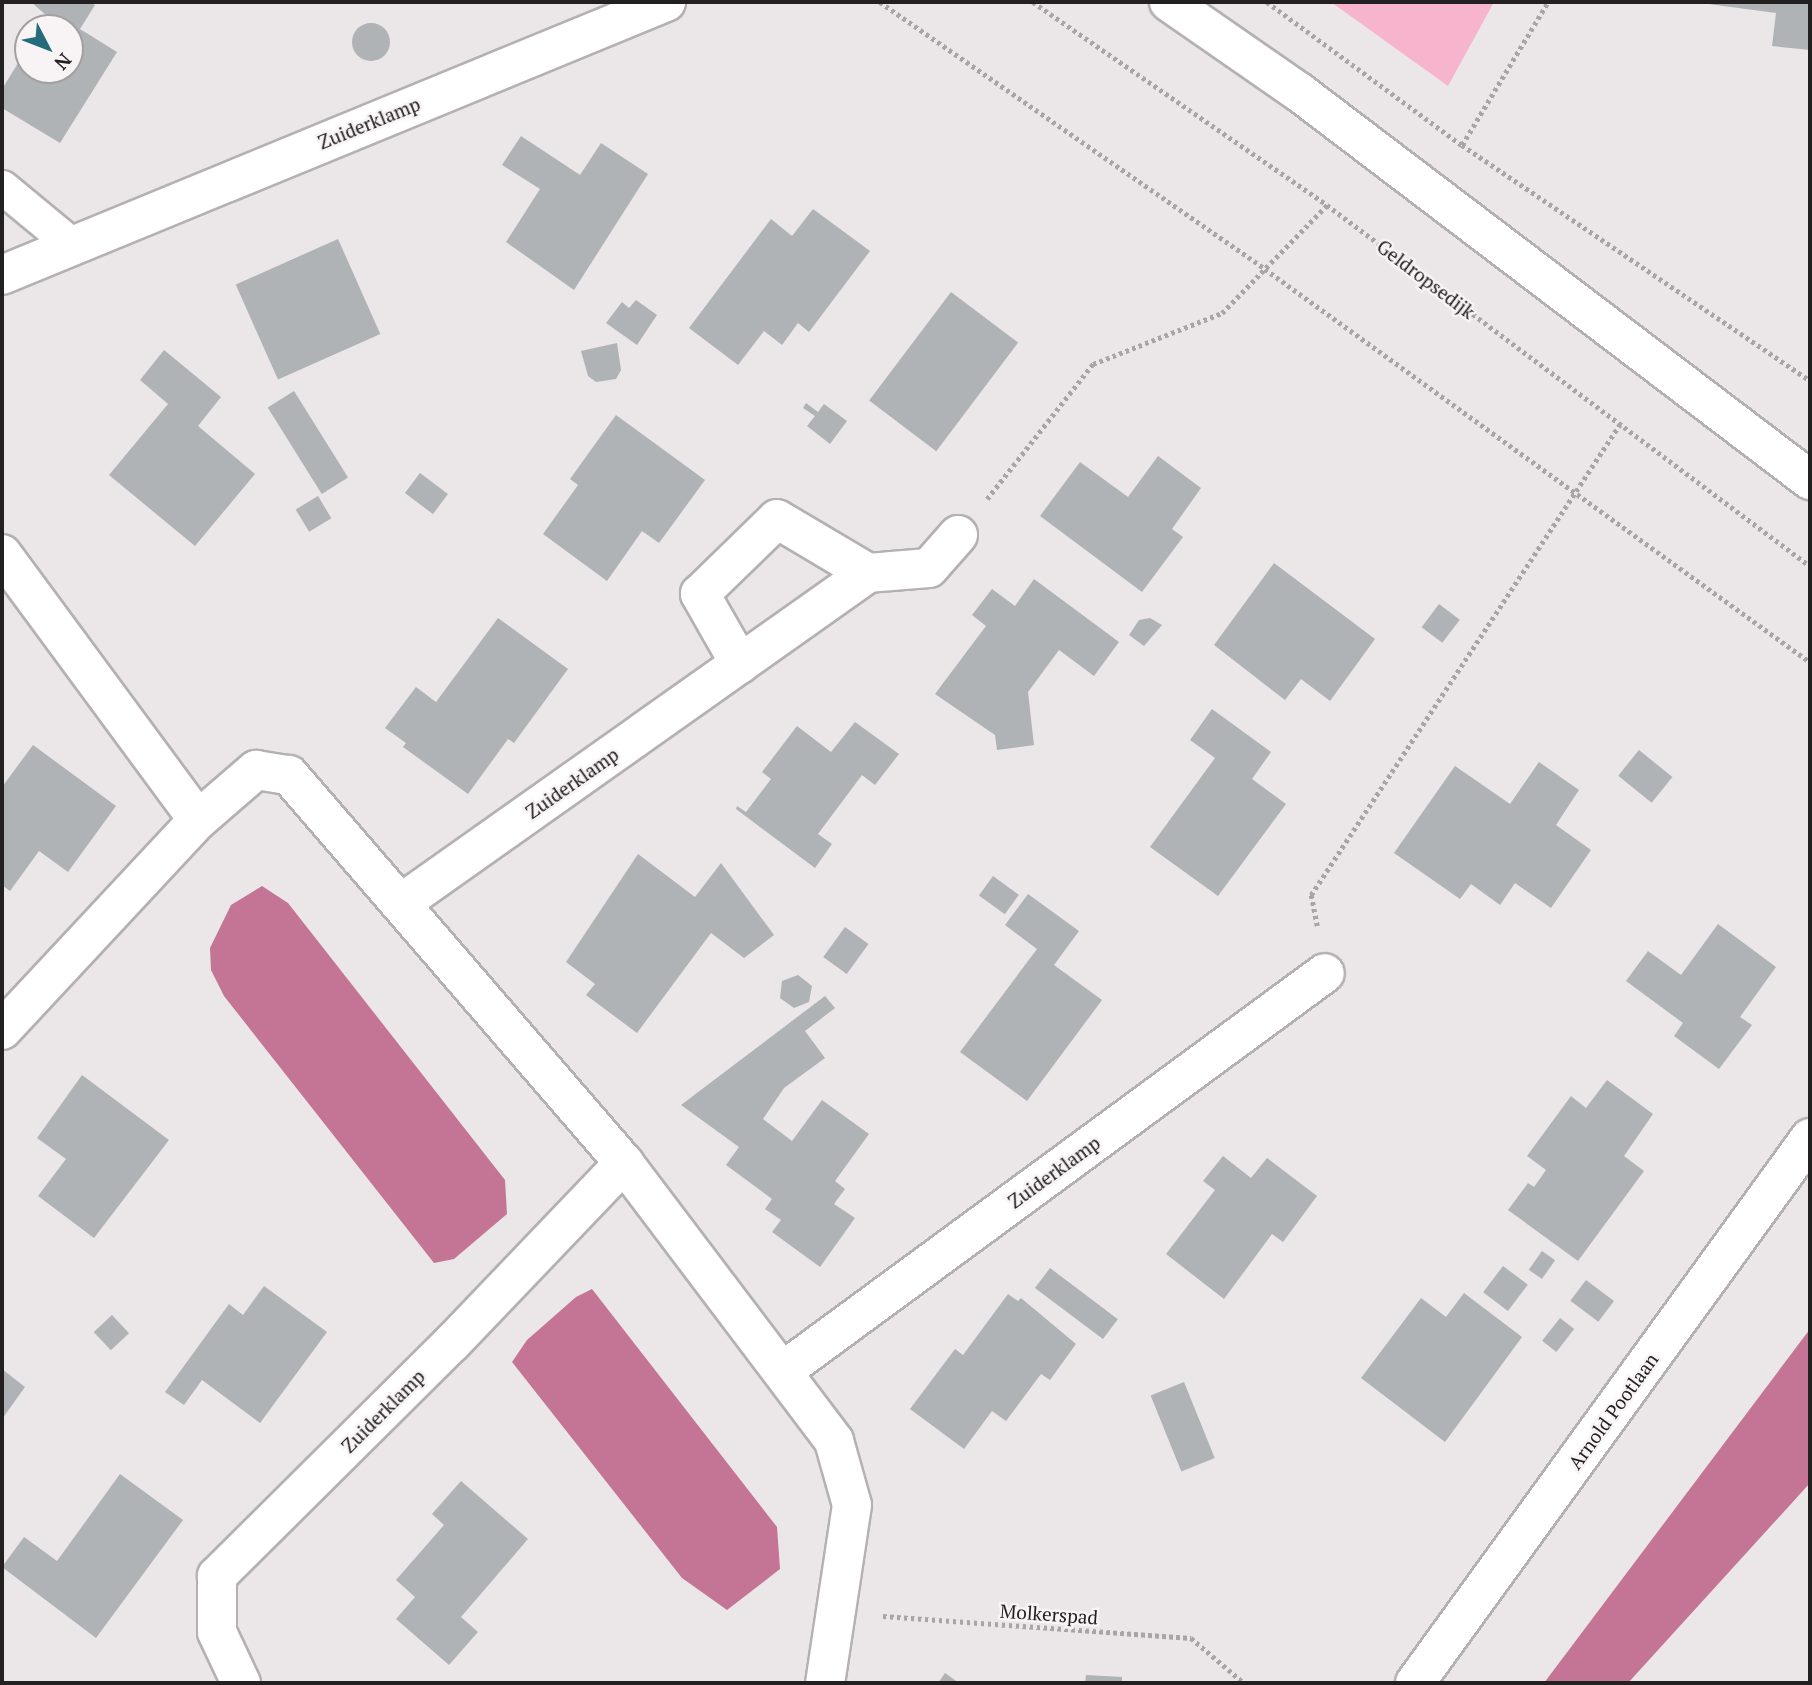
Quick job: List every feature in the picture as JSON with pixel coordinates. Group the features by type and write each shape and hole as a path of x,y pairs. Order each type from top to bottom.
{"street":[{"name":"Zuiderklamp","path":"2,275 666,2"},
{"path":"1169,2 1298,92 1810,480"},
{"path":"740,664 700,594 778,519 868,573 929,568 958,535"},
{"path":"2,554 198,820"},
{"name":"Zuiderklamp","path":"404,902 868,573"},
{"path":"2,1030 198,820 256,770 289,775 404,902 624,1163 834,1441 852,1505 825,1683"},
{"name":"Zuiderklamp","path":"783,1371 1325,974"},
{"name":"Arnold Pootlaan","path":"1415,1683 1810,1138"},
{"name":"Zuiderklamp","path":"241,1683 217,1632 216,1576 452,1343 624,1163"}],"lane":[{"path":"2,187 72,244"}],"path":[{"path":"880,2 1265,269 1810,662"},
{"name":"Geldropsedijk","path":"1033,2 1327,205 1810,566"},
{"path":"1267,2 1462,145 1810,381"},
{"path":"1462,145 1548,2"},
{"path":"958,535 1093,364 1222,313 1327,205"},
{"path":"1325,974 1311,895 1620,424"},
{"name":"Molkerspad","path":"836,1613 1191,1638 1244,1683"}],"shaded area":[{"path":"1331,2 1494,2 1448,86"},
{"path":"262,886 288,903 505,1180 507,1214 454,1259 434,1263 224,996 211,970 210,948 231,905"},
{"path":"592,1289 777,1527 780,1569 727,1610 682,1578 512,1362 527,1340 576,1297"},
{"path":"1810,1329 1810,1483 1628,1683 1544,1683"}],"building":[{"path":"31,2 89,2 95,5 84,23 84,14 45,14"},
{"path":"1693,2 1810,2 1810,50 1772,46 1776,13"},
{"path":"371,23 384,29 390,42 384,55 371,61 358,55 352,42 358,29"},
{"path":"84,31 117,52 60,143 2,108 2,89 14,70 14,84 84,84"},
{"path":"521,136 580,175 601,143 648,174 574,290 506,242 540,189 502,165"},
{"path":"813,209 870,251 809,332 798,323 782,345 764,331 738,365 689,328 771,219 792,236"},
{"path":"338,239 380,334 278,380 236,285"},
{"path":"951,292 1018,343 936,451 869,401"},
{"path":"636,300 657,315 637,345 606,323 622,302 629,308"},
{"path":"617,343 621,370 616,379 596,382 588,376 581,351"},
{"path":"164,350 221,397 198,426 255,474 195,546 109,475 168,404 140,380"},
{"path":"294,391 348,478 322,494 268,407"},
{"path":"806,403 818,412 824,404 847,421 830,444 807,426 815,416 803,408"},
{"path":"616,415 705,480 659,543 642,531 607,581 543,534 578,485 570,479"},
{"path":"1158,456 1201,488 1172,529 1183,537 1142,592 1040,516 1080,462 1128,497"},
{"path":"420,473 448,494 433,514 405,493"},
{"path":"318,496 331,518 309,532 296,509"},
{"path":"1274,563 1375,639 1330,701 1301,679 1285,700 1214,645"},
{"path":"1034,579 1119,642 1094,676 1059,650 1028,692 1034,745 997,750 995,735 935,694 986,626 972,615 992,589 1015,606"},
{"path":"1439,604 1460,620 1442,643 1422,627"},
{"path":"498,618 568,669 514,743 508,739 468,794 403,747 406,743 385,728 416,687 436,702"},
{"path":"1150,618 1162,625 1144,646 1129,635 1139,620"},
{"path":"1212,709 1271,752 1252,779 1286,804 1218,896 1150,847 1215,758 1190,740"},
{"path":"855,722 899,754 875,785 862,775 818,834 832,844 815,868 736,809 737,806 746,812 771,779 762,772 797,726 831,752"},
{"path":"33,745 116,806 68,872 39,851 10,891 2,885 2,787"},
{"path":"1639,750 1672,777 1652,803 1618,776"},
{"path":"1539,762 1579,790 1556,825 1591,850 1551,908 1515,883 1500,905 1471,884 1460,899 1394,853 1455,766 1510,804"},
{"path":"638,854 695,897 721,863 774,935 744,958 711,933 637,1033 586,995 595,984 566,962"},
{"path":"993,876 1019,895 1005,914 979,895"},
{"path":"1028,894 1079,931 1054,965 1102,1000 1027,1101 960,1052 1037,949 1005,925"},
{"path":"1718,924 1776,967 1740,1017 1752,1025 1719,1069 1674,1036 1683,1023 1626,981 1648,951 1681,975"},
{"path":"845,927 868,944 847,974 823,957"},
{"path":"798,975 812,986 809,1002 794,1008 780,998 782,981"},
{"path":"825,996 835,1008 805,1031 825,1058 784,1088 763,1119 792,1141 822,1100 869,1134 835,1181 845,1189 834,1204 855,1218 820,1267 772,1232 781,1220 765,1209 772,1199 726,1165 739,1147 681,1105"},
{"path":"82,1075 169,1140 94,1238 38,1196 66,1159 37,1138"},
{"path":"1607,1080 1653,1114 1624,1156 1644,1171 1578,1261 1508,1210 1528,1183 1534,1187 1546,1170 1527,1156 1571,1096 1586,1108"},
{"path":"1223,1156 1251,1178 1267,1158 1317,1196 1283,1242 1272,1234 1224,1299 1166,1254 1215,1190 1203,1181"},
{"path":"1542,1251 1555,1260 1542,1279 1529,1270"},
{"path":"1503,1266 1528,1285 1508,1311 1483,1292"},
{"path":"1050,1268 1118,1319 1103,1339 1035,1288"},
{"path":"1586,1280 1614,1301 1598,1322 1570,1301"},
{"path":"264,1286 327,1332 260,1423 202,1380 184,1405 165,1392 229,1304 243,1315"},
{"path":"1464,1293 1522,1337 1445,1442 1361,1378 1421,1298 1446,1317"},
{"path":"1008,1294 1018,1301 1021,1298 1076,1344 1050,1380 1041,1374 1006,1421 992,1411 964,1449 910,1409 955,1349 963,1355"},
{"path":"112,1315 129,1333 111,1350 94,1332"},
{"path":"1560,1318 1574,1329 1556,1352 1542,1341"},
{"path":"2,1369 25,1387 2,1419"},
{"path":"1184,1382 1215,1458 1181,1472 1151,1395"},
{"path":"120,1474 183,1520 96,1638 2,1567 24,1537 57,1561"},
{"path":"461,1481 528,1539 461,1617 478,1632 449,1665 396,1619 415,1597 396,1580 444,1525 432,1514"},
{"path":"945,1673 959,1683 938,1683"},
{"path":"1086,1675 1122,1677 1122,1683 1085,1683"}]}
